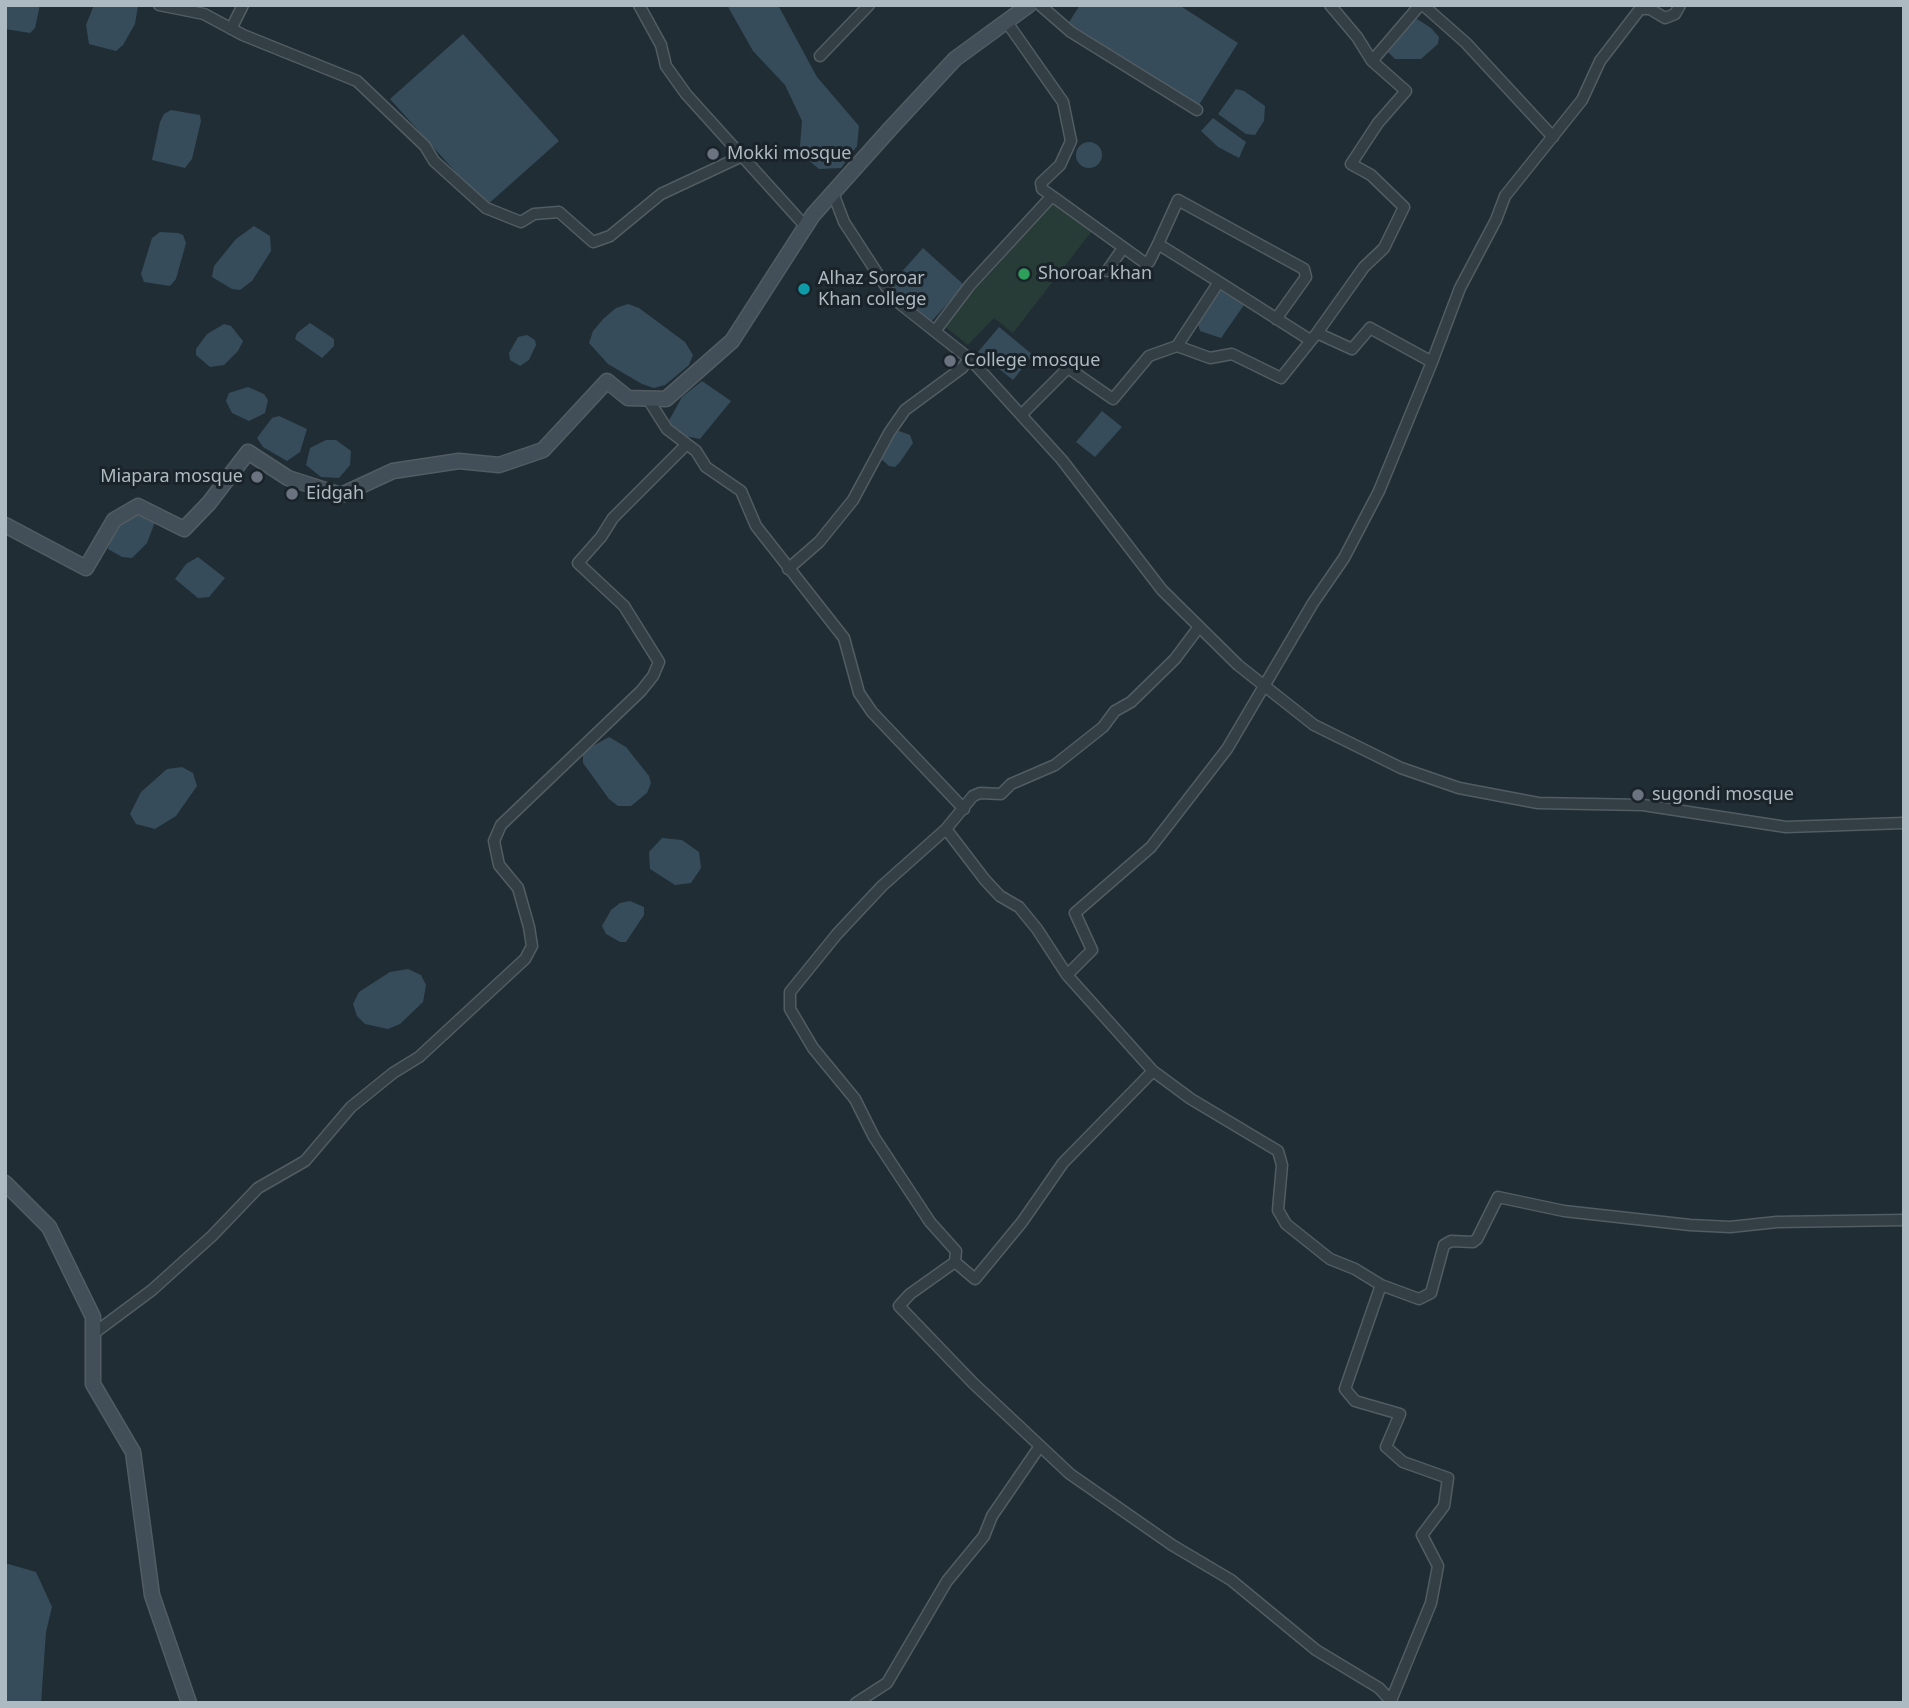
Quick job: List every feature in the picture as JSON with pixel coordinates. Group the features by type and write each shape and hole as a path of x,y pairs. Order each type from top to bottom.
{"street":[{"path":"159,5 204,15 231,29 357,81 425,146 434,162 486,208 521,222 534,214 559,212 593,242 610,236 661,194 708,175 740,157"},
{"path":"231,29 243,5"},
{"path":"639,5 661,44 666,66 686,94 740,157 806,227"},
{"path":"820,56 869,5"},
{"path":"5,525 86,568 114,520 138,506 184,529 209,503 248,452 288,478 341,495 393,471 459,461 499,464 543,450 607,381 628,398 666,399 732,341 806,227 833,193 955,59 1029,5"},
{"path":"1040,5 1071,32 1198,110"},
{"path":"1177,346 1210,358 1232,354 1278,378 1289,371 1364,267 1384,248 1404,207 1371,175 1351,164 1378,123 1406,91 1372,61 1357,37 1330,5"},
{"path":"1372,61 1422,5 1466,44 1553,137"},
{"path":"1067,975 1091,950 1075,913 1151,847 1227,749 1344,558 1379,491 1460,288 1496,220 1505,196 1582,100 1600,61 1640,9 1650,9 1665,18 1675,14 1680,5"},
{"path":"1006,21 1063,103 1071,141 1060,165 1041,183 1042,189 1147,263 1178,200 1304,269 1306,277 1276,319"},
{"path":"833,193 844,222 894,299 969,359 1021,415 1062,460 1162,590 1263,687 1314,725 1401,768 1459,788 1538,803 1643,805 1786,827 1904,823"},
{"path":"935,331 970,285 1052,196"},
{"path":"1158,244 1276,319 1314,337 1352,349 1370,328 1432,362"},
{"path":"1107,271 1123,248"},
{"path":"1021,415 1068,368 1113,399 1149,356 1177,346 1219,282"},
{"path":"788,569 819,542 853,500 889,433 905,410 962,368 969,359"},
{"path":"648,398 667,429 687,444 706,467 741,491 756,526 844,638 859,693 872,712 964,809"},
{"path":"93,1334 152,1290 212,1236 258,1188 305,1161 351,1107 393,1073 419,1057 525,959 532,946 529,927 518,888 499,865 494,841 500,825 640,691 653,676 659,662 624,606 578,563 601,537 613,518 687,444"},
{"path":"1199,627 1175,659 1131,702 1115,711 1103,727 1055,765 1011,785 1001,794 980,793 973,796 946,828 882,887 837,934 790,992 790,1009 813,1048 855,1099 874,1137 930,1222 956,1251 955,1262 909,1294 899,1306 1070,1474 1172,1545 1231,1580 1316,1650 1379,1688 1390,1702 1431,1603 1438,1566 1422,1535 1444,1506 1448,1478 1403,1462 1386,1447 1400,1414 1355,1401 1345,1389 1381,1285"},
{"path":"946,828 1000,897 1025,914 1067,975 1153,1071 1191,1099 1278,1151 1282,1165 1278,1210 1280,1218 1330,1259 1355,1269 1381,1285 1419,1299 1426,1298 1436,1280 1444,1245 1451,1241 1474,1242 1498,1197 1564,1211 1689,1225 1730,1227 1777,1222 1904,1220"},
{"path":"955,1262 975,1279 1022,1222 1063,1163 1153,1071"},
{"path":"5,1183 48,1227 93,1317 93,1384 133,1452 152,1595 189,1703"},
{"path":"856,1703 887,1683 947,1581 984,1536 992,1516 1040,1446"}],"green space":[{"name":"Shoroar khan","path":"1053,204 1092,231 1013,333 994,318 968,345 943,325"}],"water":[{"path":"7,5 40,5 35,28 30,33 5,29"},
{"path":"94,5 138,6 135,24 123,45 116,51 89,44 86,25"},
{"path":"727,5 778,5 817,77 859,126 857,146 841,168 819,169 807,159 800,146 802,121 785,85 753,51"},
{"path":"1080,5 1179,5 1238,43 1197,108 1067,25"},
{"path":"1414,17 1439,37 1438,44 1421,59 1395,59 1387,51"},
{"path":"463,34 559,141 486,206 390,99"},
{"path":"1236,89 1244,91 1265,106 1264,121 1255,135 1246,134 1218,114"},
{"path":"171,110 200,115 192,159 185,168 152,160 160,122 164,114"},
{"path":"1213,118 1246,142 1239,158 1218,147 1201,131"},
{"path":"1089,142 1098,146 1102,155 1098,164 1089,168 1080,164 1076,155 1080,146"},
{"path":"254,226 270,236 271,251 252,281 240,290 232,289 212,277 214,266 236,239"},
{"path":"160,232 183,235 186,243 176,279 170,286 144,282 141,274 152,238"},
{"path":"923,248 964,285 931,322 890,285"},
{"path":"1218,289 1244,305 1221,338 1200,331 1198,324"},
{"path":"628,304 639,308 685,342 693,355 689,365 665,385 654,388 642,384 608,364 589,343 593,331 603,319 616,308"},
{"path":"310,323 334,339 334,346 322,358 295,339 297,333"},
{"path":"224,324 231,326 243,341 238,351 224,365 210,367 196,355 196,349 207,334"},
{"path":"999,327 1033,355 1013,380 978,352"},
{"path":"527,335 535,340 536,345 529,360 520,366 510,360 509,353 518,337"},
{"path":"702,381 731,401 700,439 685,436 667,424 682,397"},
{"path":"248,387 264,394 268,400 265,413 249,421 232,413 226,401 229,393"},
{"path":"1102,411 1122,427 1095,457 1076,442"},
{"path":"279,416 307,429 300,452 287,461 263,447 257,438 272,418"},
{"path":"899,431 910,435 913,443 895,467 889,466 880,458 891,434"},
{"path":"326,440 336,440 351,451 350,465 339,478 321,477 306,465 310,448"},
{"path":"130,514 140,514 155,522 147,543 132,558 122,557 108,549 114,528"},
{"path":"198,557 225,578 209,597 198,598 175,579 186,564"},
{"path":"609,737 626,747 649,776 651,783 647,793 631,806 618,806 609,799 583,763 583,754"},
{"path":"182,767 193,773 197,786 176,816 155,829 136,824 130,814 141,792 167,769"},
{"path":"662,838 682,840 699,852 701,868 691,883 675,885 650,869 649,852"},
{"path":"630,901 644,907 644,915 626,942 620,942 606,934 602,926 611,910 620,903"},
{"path":"408,969 421,975 426,985 423,1002 400,1024 388,1029 365,1024 357,1016 353,1004 359,992 390,972"},
{"path":"5,1563 36,1572 52,1607 46,1632 41,1703 5,1703"}],"place":[{"name":"Mokki mosque","path":"713,154"},
{"name":"Shoroar khan","path":"1024,274"},
{"name":"Alhaz Soroar Khan college","path":"804,289"},
{"name":"College mosque","path":"950,361"},
{"name":"Miapara mosque","path":"257,477"},
{"name":"Eidgah","path":"292,494"},
{"name":"sugondi mosque","path":"1638,795"}]}
